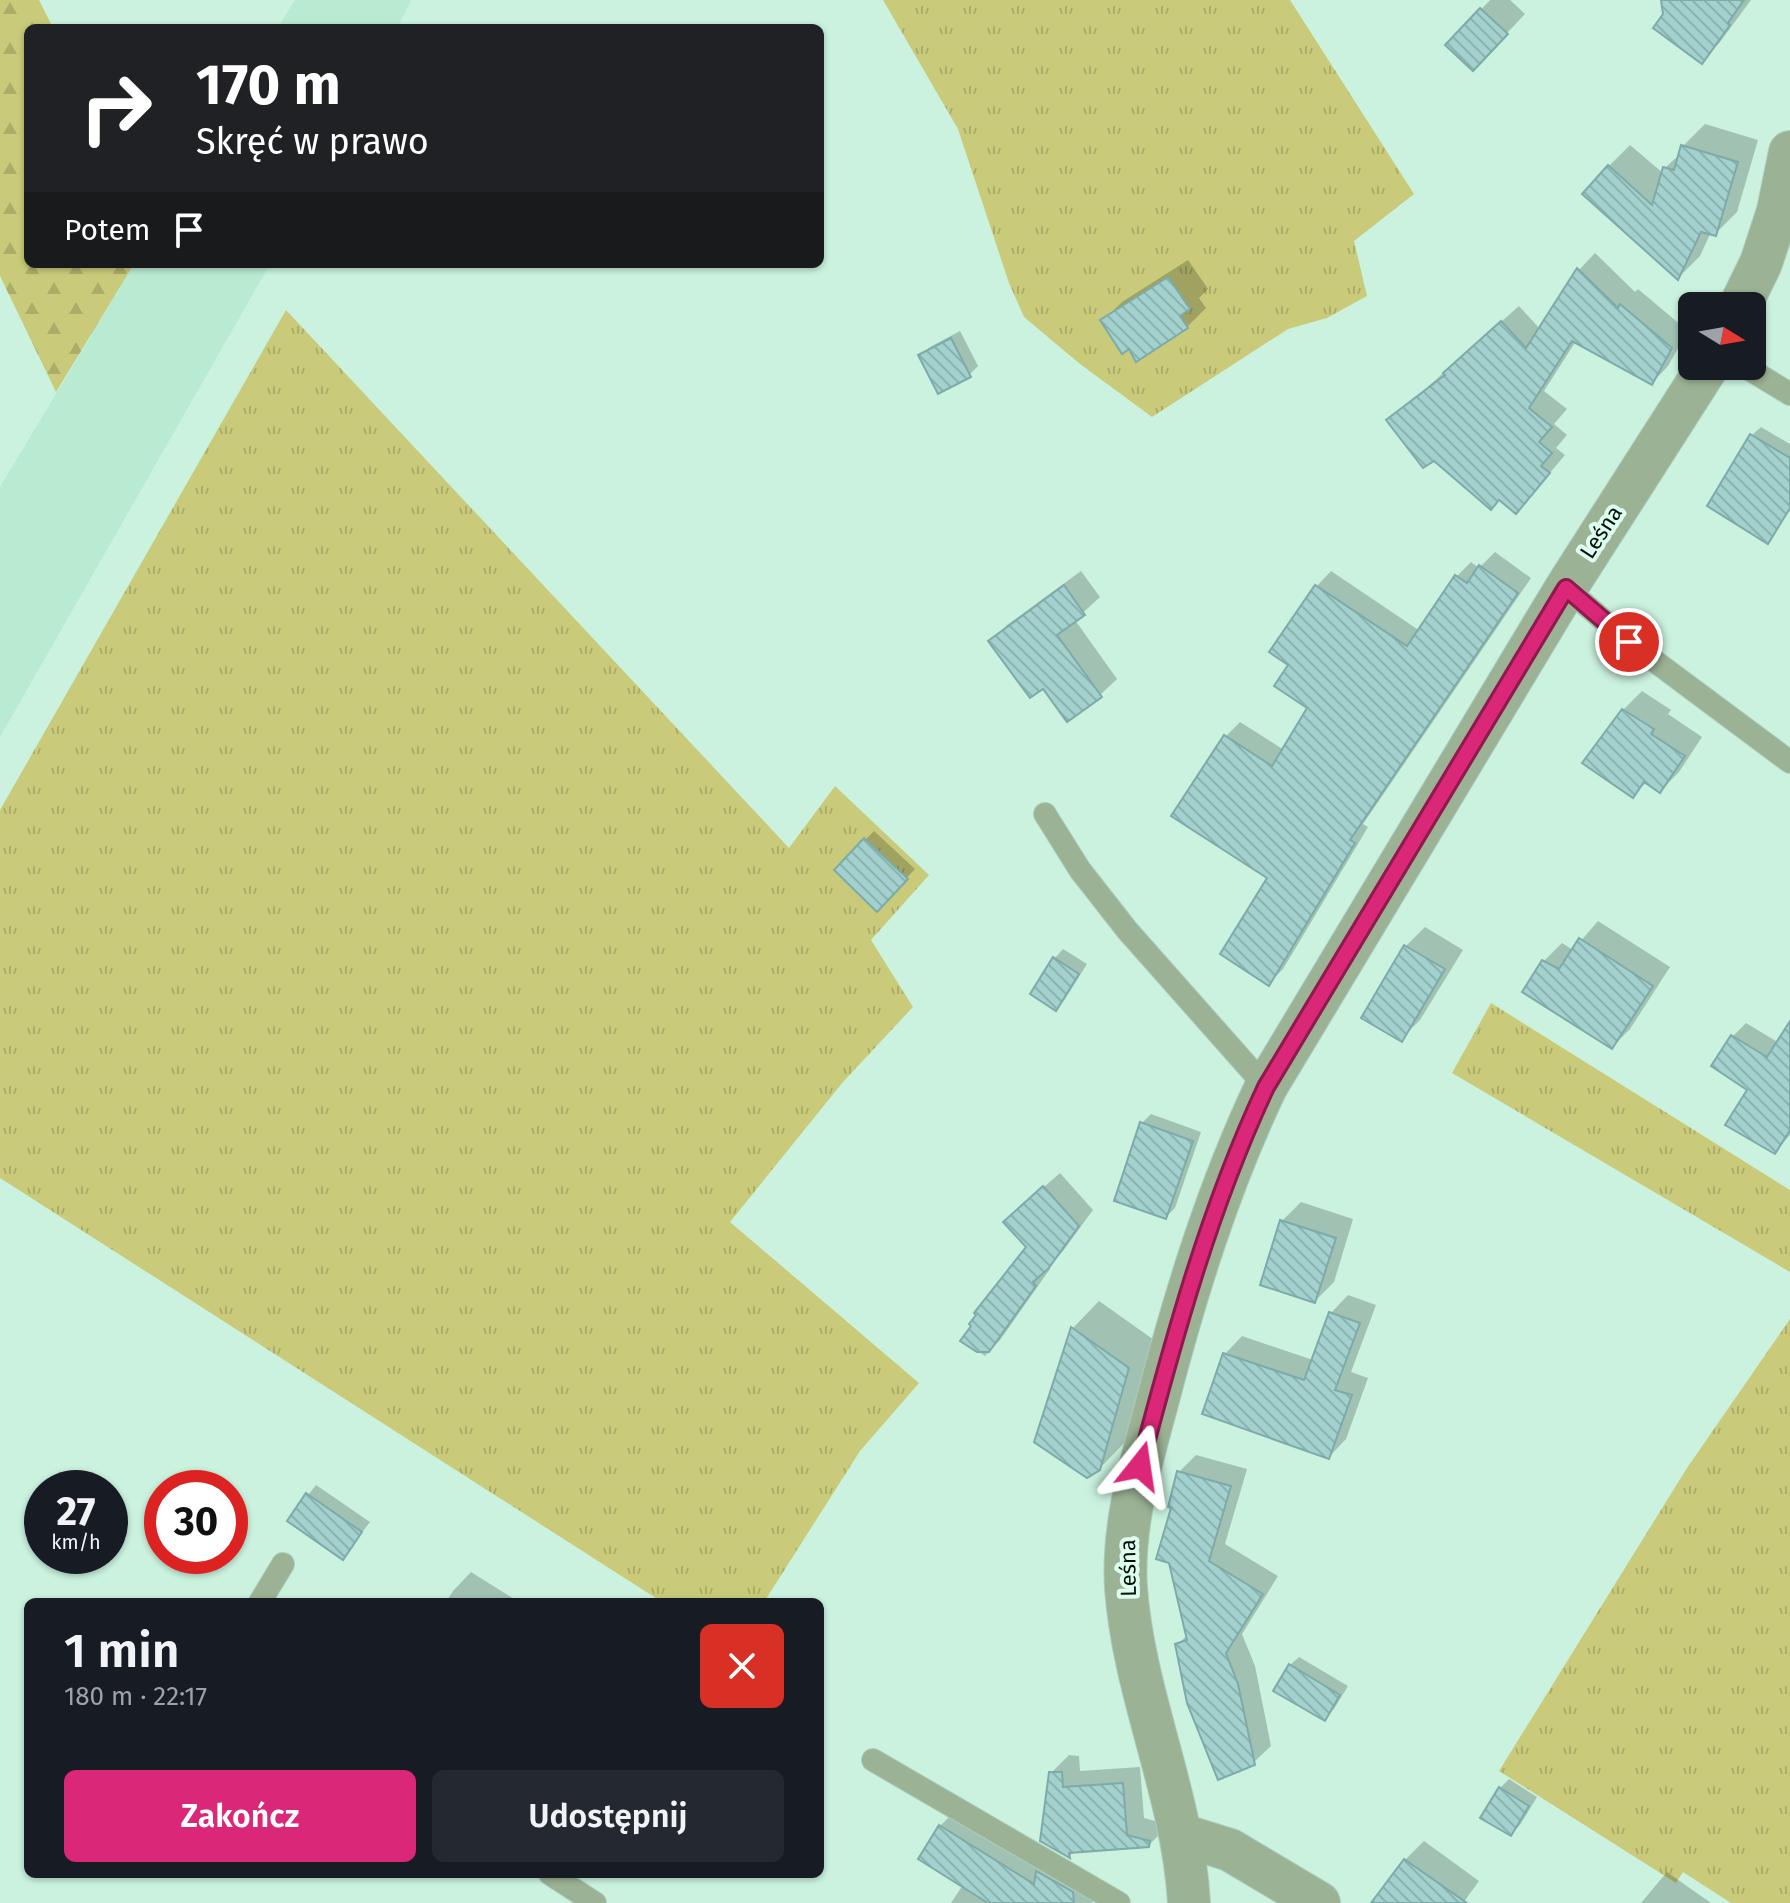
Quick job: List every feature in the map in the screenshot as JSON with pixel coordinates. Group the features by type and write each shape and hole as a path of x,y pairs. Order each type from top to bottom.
{"street":[{"path":"1747,292 1761,263 1778,211 1790,152"},
{"name":"Leśna","path":"1189,1903 1182,1835 1137,1660 1126,1589 1125,1548 1140,1466 1180,1316 1243,1136 1266,1087 1566,588 1699,380"},
{"path":"1182,1835 1230,1850 1319,1903"}],"lane":[{"path":"1766,379 1790,394"},
{"path":"1566,588 1629,642 1790,762"},
{"path":"1045,814 1080,870 1127,930 1266,1087"},
{"path":"262,1598 283,1564"},
{"path":"873,1760 1119,1903"},
{"path":"556,1878 595,1903"}],"shaded area":[{"path":"295,0 411,0 399,24 280,24"},
{"path":"132,268 268,268 0,737 0,487"}],"green space":[{"path":"0,0 39,0 51,24 24,24 24,268 132,268 56,392 0,276"},
{"path":"883,0 1290,0 1414,194 1354,241 1367,296 1327,318 1288,329 1152,417 1080,364 1024,317 1009,283 958,129"},
{"path":"286,310 789,848 835,786 929,875 871,940 913,1007 843,1082 730,1222 919,1383 860,1451 767,1598 656,1598 0,1178 0,810"},
{"path":"1491,1003 1790,1190 1790,1272 1452,1073"},
{"path":"1790,1319 1790,1903 1731,1903 1683,1872 1676,1883 1499,1771 1687,1468"}],"building":[{"path":"1661,0 1744,0 1702,64 1653,28 1663,14"},
{"path":"1480,8 1508,34 1473,71 1445,45"},
{"path":"1681,145 1738,162 1716,236 1701,232 1678,280 1582,194 1608,165 1652,205 1663,167 1674,170"},
{"path":"1577,268 1618,308 1620,304 1672,348 1652,385 1572,341 1529,408 1552,427 1539,442 1552,453 1541,466 1550,473 1516,514 1499,500 1491,510 1434,461 1423,468 1386,420 1445,375 1443,373 1501,321 1526,348"},
{"path":"1168,277 1190,309 1180,316 1188,328 1136,362 1129,349 1122,354 1100,320"},
{"path":"951,338 971,377 938,394 918,355"},
{"path":"1750,434 1790,458 1790,508 1768,544 1707,506"},
{"path":"1479,565 1518,593 1350,840 1355,843 1269,986 1220,954 1267,878 1171,816 1224,735 1272,766 1307,708 1274,686 1288,665 1269,652 1315,585 1407,646 1455,575 1467,583"},
{"path":"1064,585 1085,615 1057,635 1102,697 1067,722 1043,689 1030,698 988,641"},
{"path":"1622,709 1654,729 1651,734 1685,756 1660,793 1644,782 1633,798 1582,763"},
{"path":"864,838 908,879 877,912 834,870"},
{"path":"1579,938 1653,986 1612,1049 1522,992 1542,960 1559,969"},
{"path":"1404,945 1445,969 1402,1042 1361,1018"},
{"path":"1053,957 1079,974 1056,1011 1030,994"},
{"path":"1790,1021 1790,1130 1775,1154 1725,1125 1747,1090 1711,1066 1731,1035 1767,1057"},
{"path":"1140,1122 1193,1141 1166,1219 1114,1201"},
{"path":"1043,1186 1079,1226 1048,1269 1033,1282 1036,1286 989,1352 977,1352 960,1341 971,1326 974,1313 1026,1247 1003,1222"},
{"path":"1280,1220 1336,1238 1315,1303 1260,1285"},
{"path":"1329,1312 1360,1323 1335,1390 1352,1395 1329,1459 1202,1414 1223,1353 1304,1380"},
{"path":"1071,1327 1129,1368 1100,1470 1087,1478 1034,1442"},
{"path":"1177,1471 1231,1486 1209,1561 1263,1594 1226,1653 1238,1684 1255,1765 1218,1780 1187,1703 1175,1644 1187,1640 1169,1563 1156,1559 1171,1508 1168,1507"},
{"path":"306,1493 362,1532 343,1560 287,1521"},
{"path":"1289,1664 1340,1695 1325,1721 1273,1691"},
{"path":"1049,1772 1062,1772 1063,1787 1123,1783 1127,1835 1150,1841 1149,1847 1069,1853 1070,1858 1040,1841"},
{"path":"1499,1787 1529,1806 1511,1836 1480,1818"},
{"path":"939,1825 1034,1884 1036,1871 1073,1892 1074,1903 988,1903 918,1859"},
{"path":"1404,1859 1467,1903 1371,1903"}],"route":[{"path":"1140,1466 1196,1266 1243,1136 1266,1087 1566,588 1629,642"}]}
